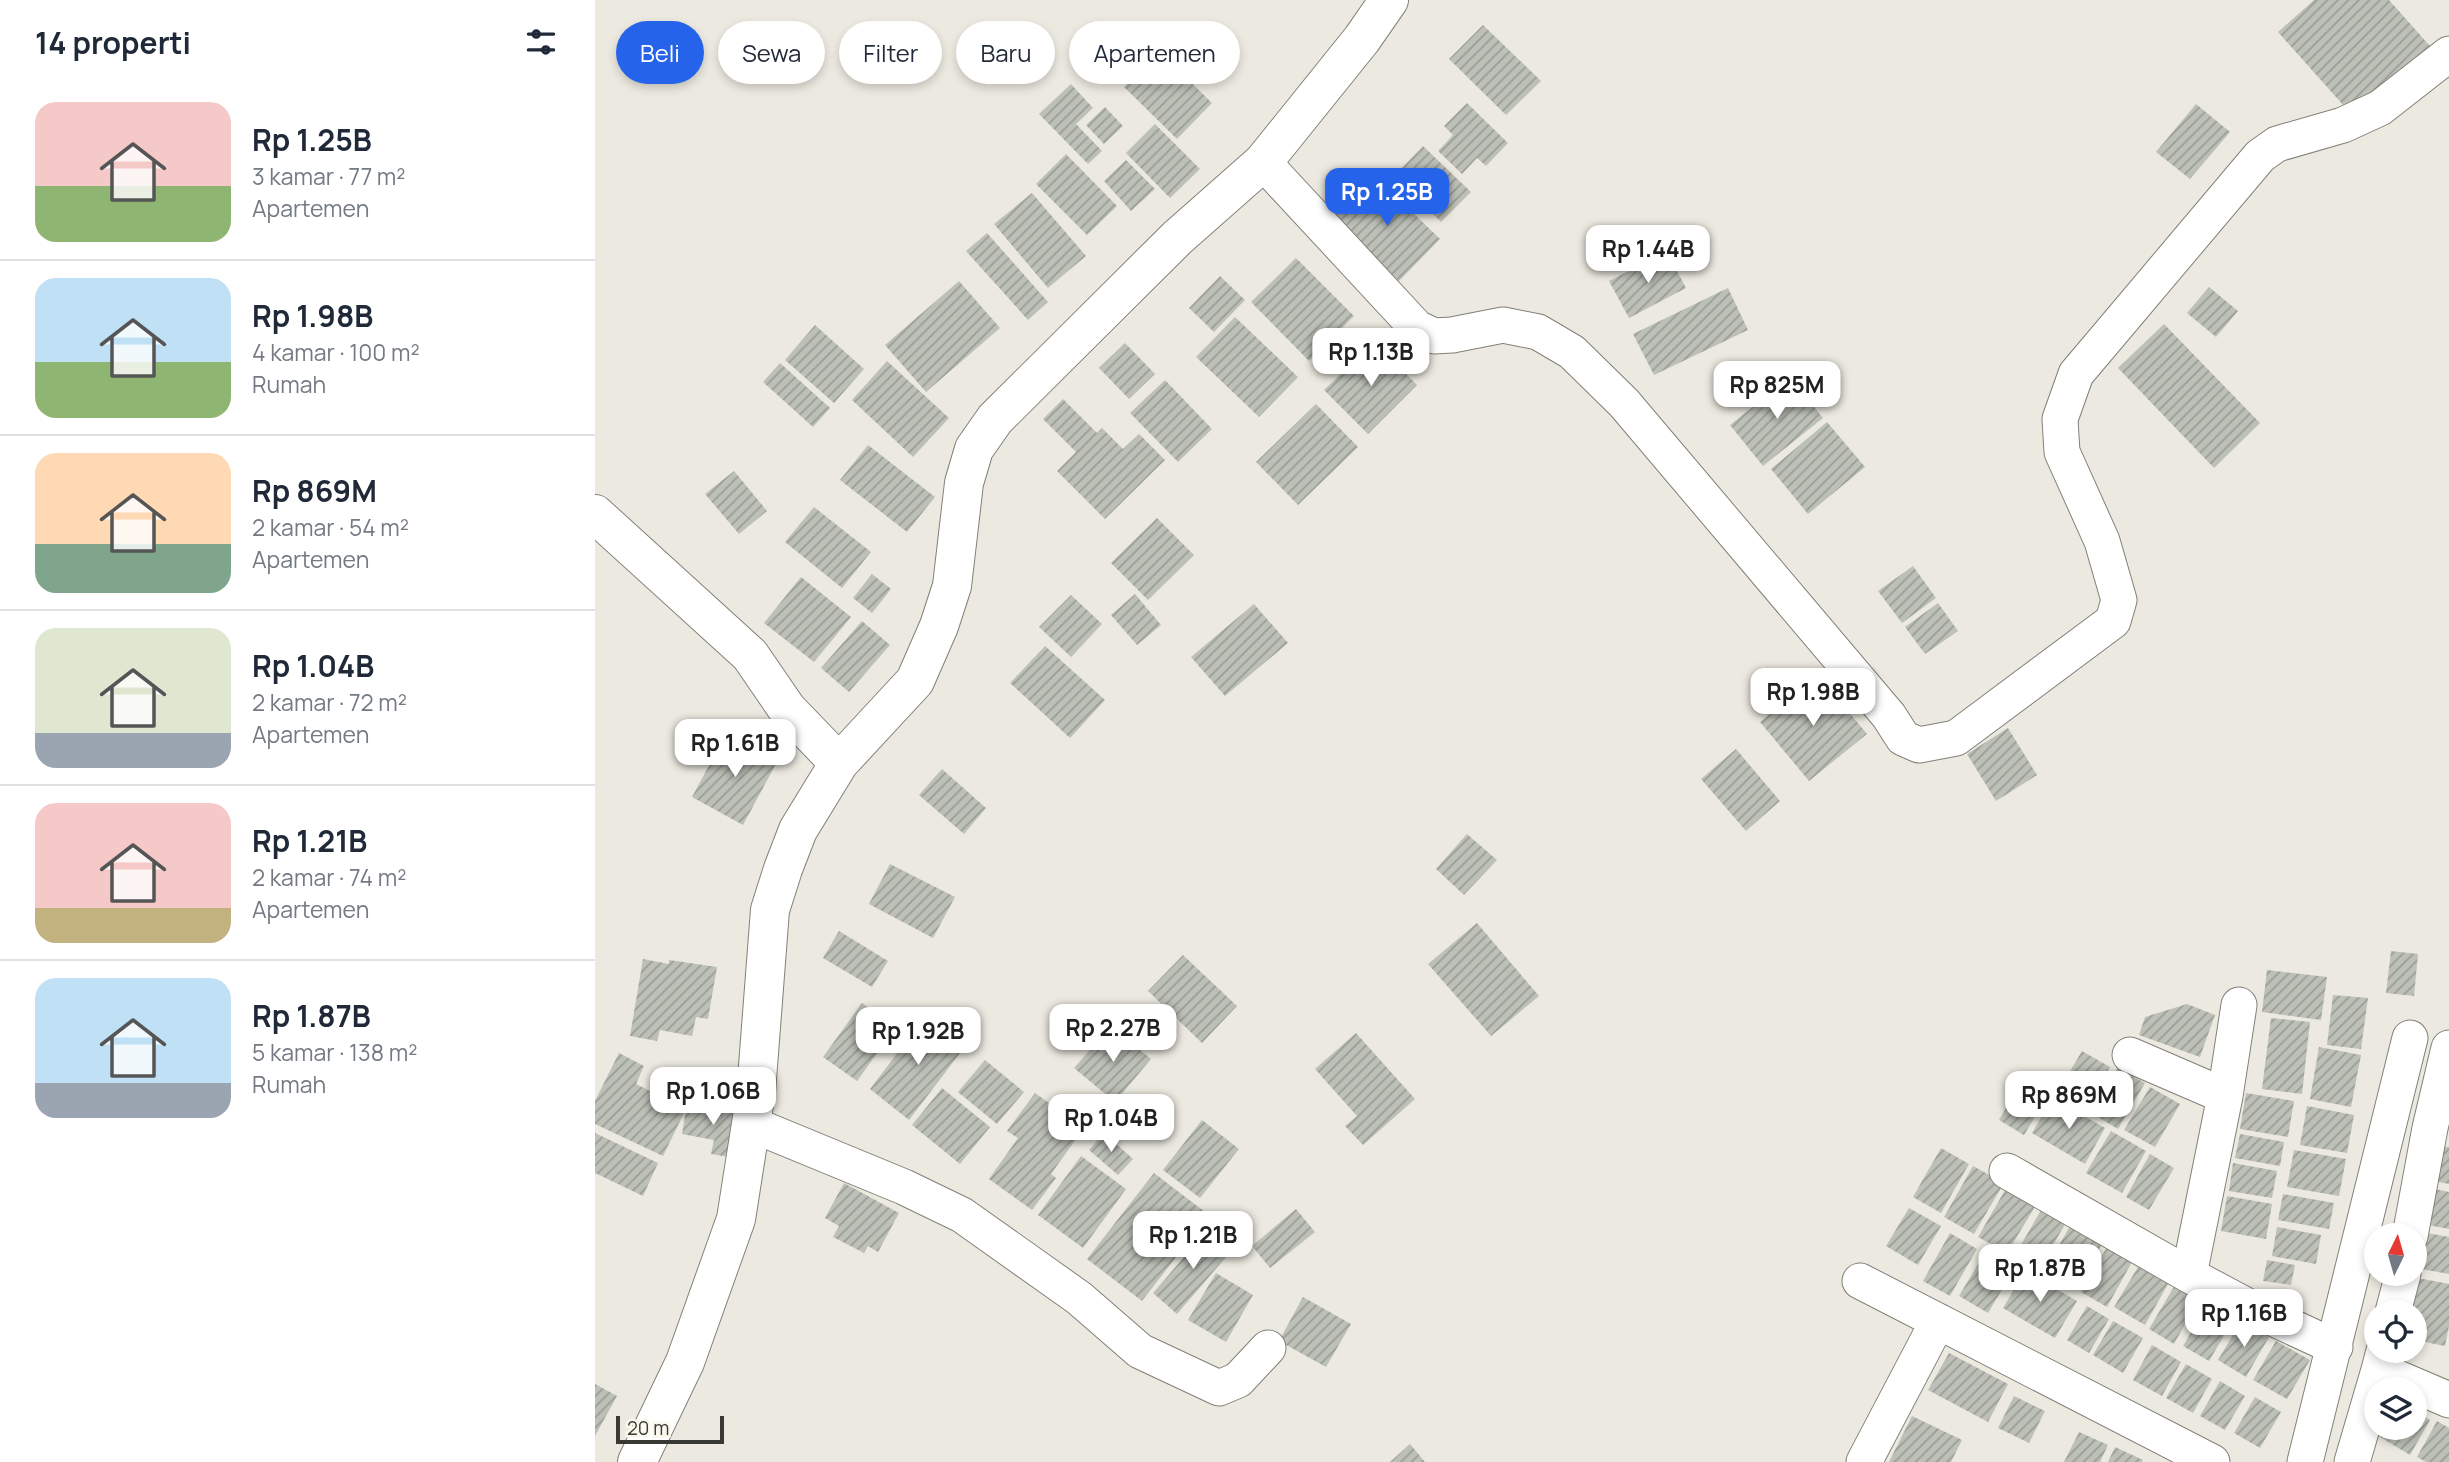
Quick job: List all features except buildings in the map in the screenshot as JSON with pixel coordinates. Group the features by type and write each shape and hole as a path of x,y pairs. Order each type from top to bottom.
{"street":[{"path":"637,1462 685,1362 736,1219 756,1092 770,910 798,830 839,763 915,681 920,670 952,586 964,484 974,449 995,419 1177,238 1263,162 1362,39 1389,0"},
{"path":"1263,162 1417,328 1434,336 1503,326 1538,332 1572,352 1624,403 1889,716 1903,738 1919,745 1956,738 2113,621 2119,600 2102,541 2062,452 2060,419 2076,374 2260,156 2277,144 2343,125 2380,108 2449,54"},
{"path":"595,514 750,655 787,709 839,763"},
{"path":"2189,1275 2225,1096 2239,1005"},
{"path":"2305,1462 2410,1038"},
{"path":"2412,1223 2430,1128 2449,1048"},
{"path":"2130,1055 2225,1096"},
{"path":"751,1124 962,1214 1079,1298 1140,1351 1219,1388 1238,1380 1268,1348"},
{"path":"2007,1171 2189,1275 2335,1348"},
{"path":"1860,1281 2213,1462"},
{"path":"1864,1462 1938,1321"},
{"path":"2352,1462 2380,1363"},
{"path":"2384,1363 2449,1400"}]}
